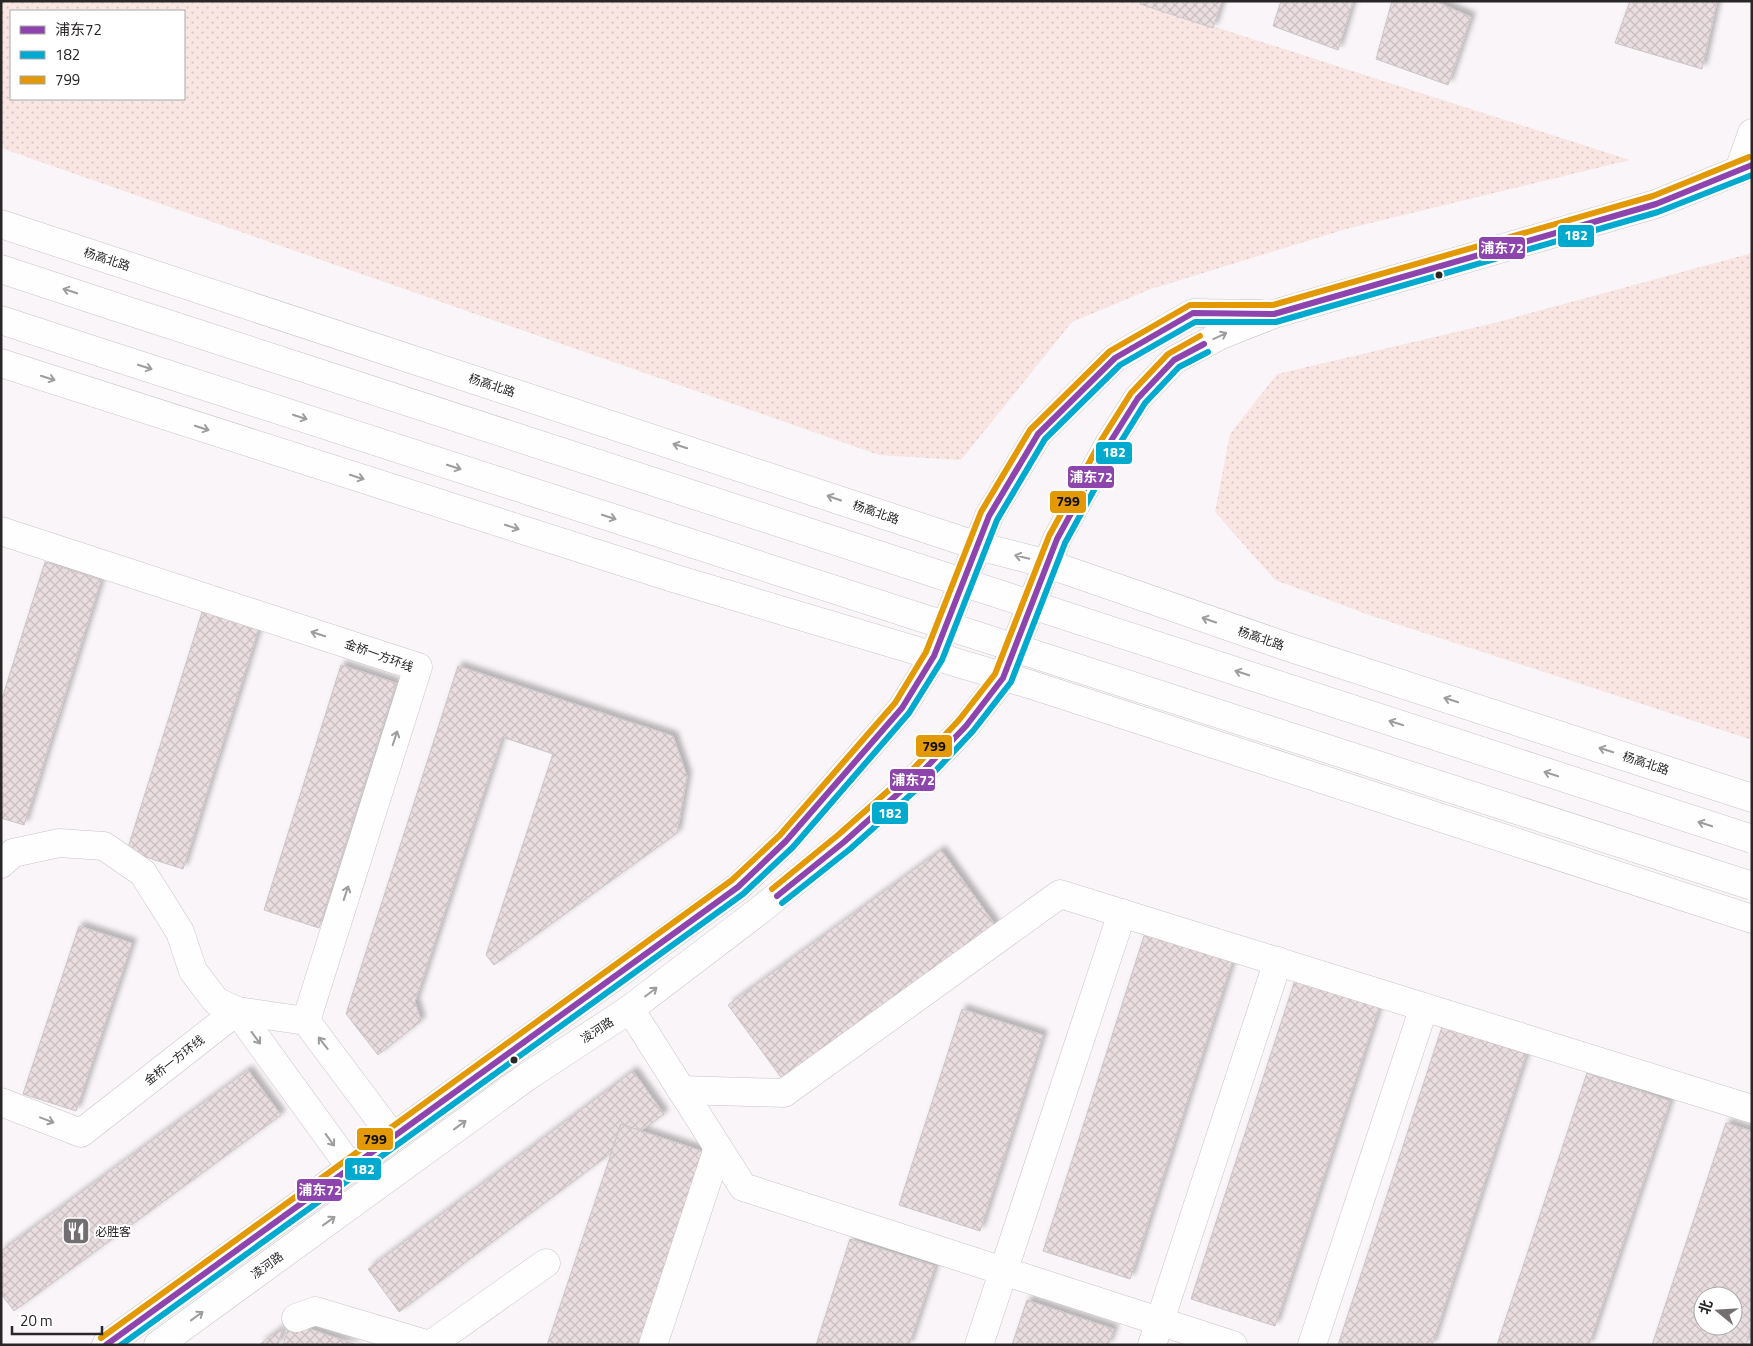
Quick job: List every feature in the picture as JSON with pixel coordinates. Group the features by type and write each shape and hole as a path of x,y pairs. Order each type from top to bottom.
{"main road":[{"path":"106,1345 738,887 786,841 902,708 934,656 989,516 1038,434 1115,358 1193,313 1274,314 1656,204 1745,168 1752,133"},
{"name":"杨高北路","path":"1,224 978,546 1048,564 1288,647 1752,798"},
{"path":"1,269 1752,839"},
{"name":"凌河路","path":"158,1345 528,1076 630,1009 760,910 920,774 966,726 1003,678 1056,539 1108,444 1138,398 1174,360 1221,335 1274,314"},
{"path":"1,320 1752,886"},
{"path":"1,363 672,578 934,656 1752,919"},
{"name":"金桥一方环线","path":"1,531 418,667 306,1021"},
{"path":"1,864 13,853 59,843 104,846 143,873 180,932 193,971 216,1001 237,1011 306,1021 393,1137"},
{"path":"681,1090 784,1093 1060,894 1752,1109"},
{"path":"978,1345 1122,913"},
{"path":"1156,1333 1278,962"},
{"path":"1312,1345 1424,1007"},
{"path":"630,1009 743,1187 1003,1271 1156,1333 1232,1345"},
{"path":"237,1011 350,1168"},
{"name":"金桥一方环线","path":"1,1102 81,1133 237,1011"},
{"path":"652,1345 718,1148"},
{"path":"296,1318 315,1311 429,1345 546,1263"}],"shaded area":[{"path":"1,1 1134,1 1630,160 1346,229 1151,289 1072,322 961,460 879,455 1,148"},
{"path":"1752,253 1752,740 1369,615 1275,580 1215,512 1230,434 1277,374 1494,323"}],"building":[{"path":"1140,1 1222,1 1213,28 1140,4"},
{"path":"1281,1 1353,1 1338,50 1273,26"},
{"path":"1392,1 1435,1 1471,17 1448,85 1376,59"},
{"path":"1630,1 1717,1 1702,69 1615,43"},
{"path":"45,562 101,580 24,825 1,818 1,702"},
{"path":"204,606 260,624 183,869 127,851"},
{"path":"341,665 396,683 319,928 264,910"},
{"path":"458,666 673,736 687,776 677,833 494,965 486,955 553,754 502,737 415,1002 421,1021 378,1055 346,1014"},
{"path":"941,850 996,926 783,1080 728,1005"},
{"path":"79,926 132,943 76,1111 23,1094"},
{"path":"1145,933 1232,962 1130,1279 1043,1251"},
{"path":"1295,980 1379,1007 1275,1326 1191,1299"},
{"path":"962,1009 1043,1035 980,1231 899,1205"},
{"path":"1442,1027 1526,1054 1432,1345 1338,1345"},
{"path":"248,1070 281,1115 14,1311 1,1294 1,1251"},
{"path":"633,1071 664,1114 641,1131 621,1124 611,1153 399,1312 368,1269"},
{"path":"1587,1073 1670,1101 1589,1345 1497,1345"},
{"path":"1726,1123 1752,1131 1752,1325 1746,1345 1652,1345"},
{"path":"621,1124 708,1153 643,1345 547,1345"},
{"path":"850,1239 935,1266 909,1345 816,1345"},
{"path":"1027,1300 1114,1329 1108,1345 1012,1345"},
{"path":"290,1322 357,1345 283,1345"},
{"path":"283,1327 278,1345 259,1345"}],"transit line":[{"name":"799","path":"101,1338 732,880 780,835 895,703 926,652 981,512 1030,430 1110,351 1190,305 1273,305 1653,196 1749,157"},
{"name":"浦东72","path":"106,1345 738,887 786,841 902,708 934,656 989,516 1038,434 1115,358 1193,313 1274,314 1656,204 1752,165"},
{"name":"182","path":"121,1345 743,894 793,847 909,713 942,660 997,520 1045,439 1120,365 1195,322 1276,322 1658,212 1752,175"},
{"name":"799","path":"772,889 838,835 914,768 959,720 995,674 1049,536 1102,439 1131,393 1168,354 1200,336"},
{"name":"浦东72","path":"777,896 844,842 920,774 966,726 1003,678 1057,539 1109,444 1138,398 1174,360 1204,344"},
{"name":"182","path":"782,903 850,849 926,781 973,731 1011,682 1065,543 1117,448 1145,403 1179,367 1208,352"}],"place":[{"name":"必胜客","path":"76,1231"}]}
